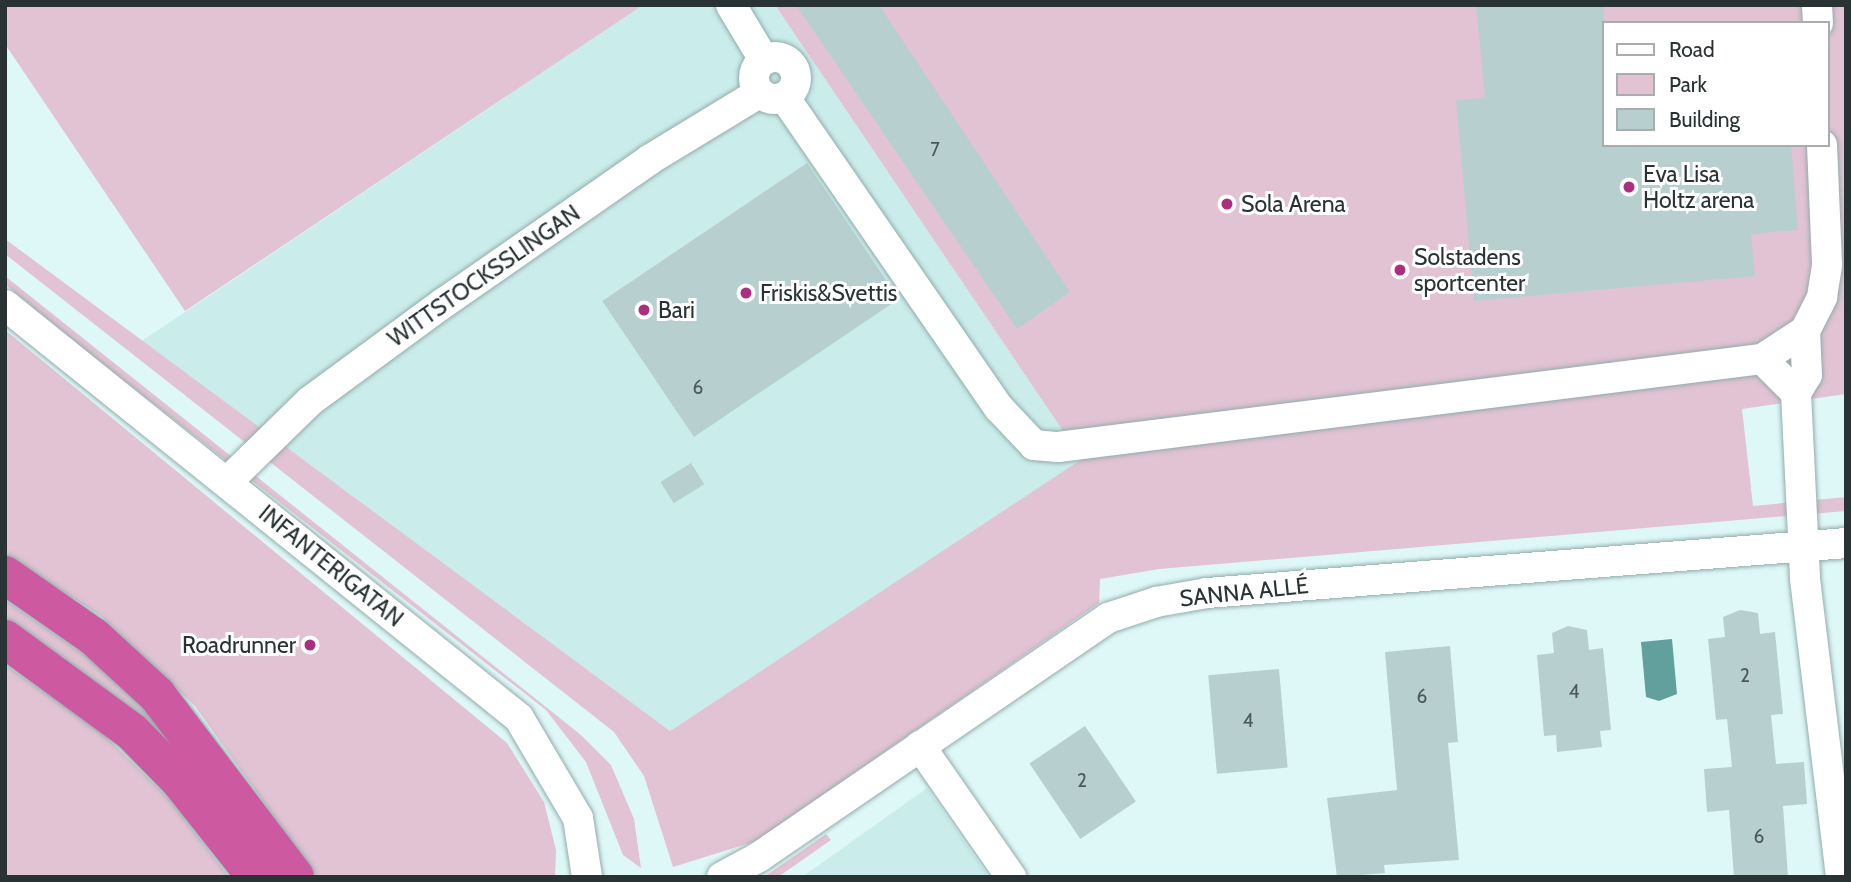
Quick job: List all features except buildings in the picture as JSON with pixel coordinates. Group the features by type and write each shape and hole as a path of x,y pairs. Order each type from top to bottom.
{"highway":[{"path":"5,575 94,637 157,695 295,877"},
{"path":"5,639 132,732 180,781 256,877"}],"street":[{"path":"731,5 764,60 754,73 999,408 1034,445 1072,446 1762,359 1805,331"},
{"name":"WITTSTOCKSSLINGAN","path":"227,482 310,401 444,302 649,160 772,95"},
{"path":"1822,147 1827,264 1822,297 1805,331 1807,375 1796,393 1803,546 1841,877"},
{"name":"INFANTERIGATAN","path":"5,305 519,718 578,818 587,877"},
{"path":"1762,359 1796,393"},
{"name":"SANNA ALLÉ","path":"722,877 1108,618 1156,602 1207,593 1846,542"},
{"path":"920,746 1011,877"}],"shaded area":[{"path":"643,5 775,5 1083,460 670,731 139,343"},
{"path":"927,788 989,877 802,877"}],"green space":[{"path":"5,5 643,5 185,311 5,44"},
{"name":"Solstadens sportcenter","path":"775,5 1846,5 1846,394 1742,409 1753,506 1846,497 1846,511 1159,569 1100,579 1099,603 756,841 673,867 644,776 614,732 5,254 5,239 670,731 1082,459"},
{"path":"5,276 581,735 611,765 634,819 641,868 623,855 586,762 546,710 82,348 5,284"},
{"path":"5,330 507,743 544,802 556,850 555,877 317,877 195,706 100,615 5,555"},
{"path":"5,600 92,660 148,712 236,817 5,627"},
{"path":"5,665 99,730 169,799 229,877 5,877"},
{"path":"826,834 831,840 778,877 764,877"}],"water":[{"path":"1672,639 1677,694 1659,701 1646,697 1641,642"}],"place":[{"name":"Eva Lisa Holtz arena","path":"1629,187"},
{"name":"Sola Arena","path":"1227,204"},
{"name":"Solstadens sportcenter","path":"1400,270"},
{"name":"Friskis&Svettis","path":"746,293"},
{"name":"Bari","path":"644,310"},
{"name":"Roadrunner","path":"310,645"}]}
